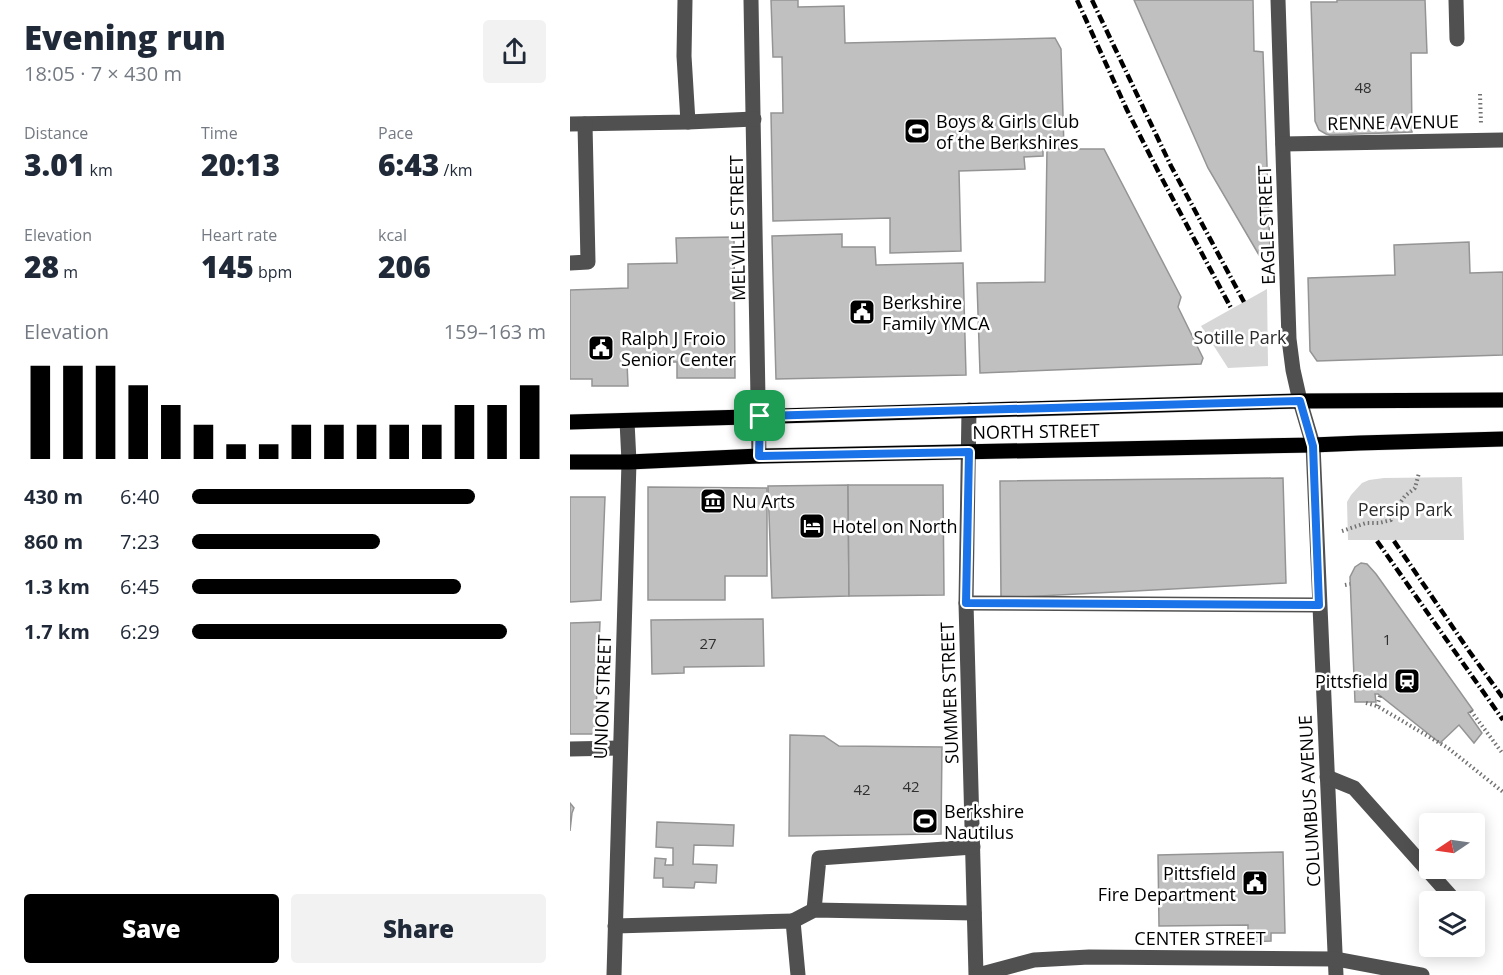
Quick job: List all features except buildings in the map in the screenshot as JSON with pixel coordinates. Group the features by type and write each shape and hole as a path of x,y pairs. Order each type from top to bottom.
{"main road":[{"name":"NORTH STREET","path":"570,422 1300,401 1503,400"},
{"name":"NORTH STREET","path":"570,462 629,462 759,456 1313,446 1503,439"}],"street":[{"path":"685,0 684,56 688,122"},
{"name":"MELVILLE STREET","path":"751,0 759,456"},
{"name":"EAGLE STREET","path":"1278,0 1289,339 1293,370 1313,446"},
{"path":"1456,0 1457,39"},
{"path":"570,263 588,262 578,124 754,119"},
{"name":"RENNE AVENUE","path":"1283,144 1503,140"},
{"name":"SUMMER STREET","path":"969,410 966,603 977,975"},
{"name":"UNION STREET","path":"614,975 629,462 627,421"},
{"name":"COLUMBUS AVENUE","path":"1313,446 1336,975"},
{"path":"966,603 1319,605"},
{"path":"570,749 620,748"},
{"path":"1327,777 1354,788 1446,891"},
{"path":"814,910 819,858 972,847"},
{"path":"615,926 793,921 814,910 974,913"},
{"path":"793,921 798,975"},
{"name":"CENTER STREET","path":"977,975 1034,960 1089,957 1336,959 1422,975"}],"path":[{"path":"1480,94 1482,140"},
{"path":"1342,531 1366,523 1391,520 1405,496 1415,488 1419,473"},
{"path":"1377,706 1380,696"},
{"path":"1366,703 1377,706 1448,748 1503,792"},
{"path":"1471,711 1503,754"}],"green space":[{"name":"Sotille Park","path":"1267,289 1268,366 1228,368 1201,326"},
{"name":"Persip Park","path":"1462,477 1464,540 1348,540 1347,502 1362,483 1384,478"}],"railway":[{"path":"1077,0 1127,110 1231,308"},
{"path":"1092,0 1171,166 1244,302"},
{"path":"1377,541 1503,720"},
{"path":"1394,541 1503,698"}],"place":[{"name":"Boys & Girls Club of the Berkshires","path":"917,131"},
{"name":"Berkshire Family YMCA","path":"862,312"},
{"name":"Ralph J Froio Senior Center","path":"601,348"},
{"name":"Nu Arts","path":"713,501"},
{"name":"Hotel on North","path":"812,526"},
{"name":"Pittsfield","path":"1407,681"},
{"name":"Berkshire Nautilus","path":"925,821"},
{"name":"Pittsfield Fire Department","path":"1255,883"}],"route":[{"path":"1300,401 1313,446 1319,605 966,603 969,452 759,456 760,416 1300,401"}]}
